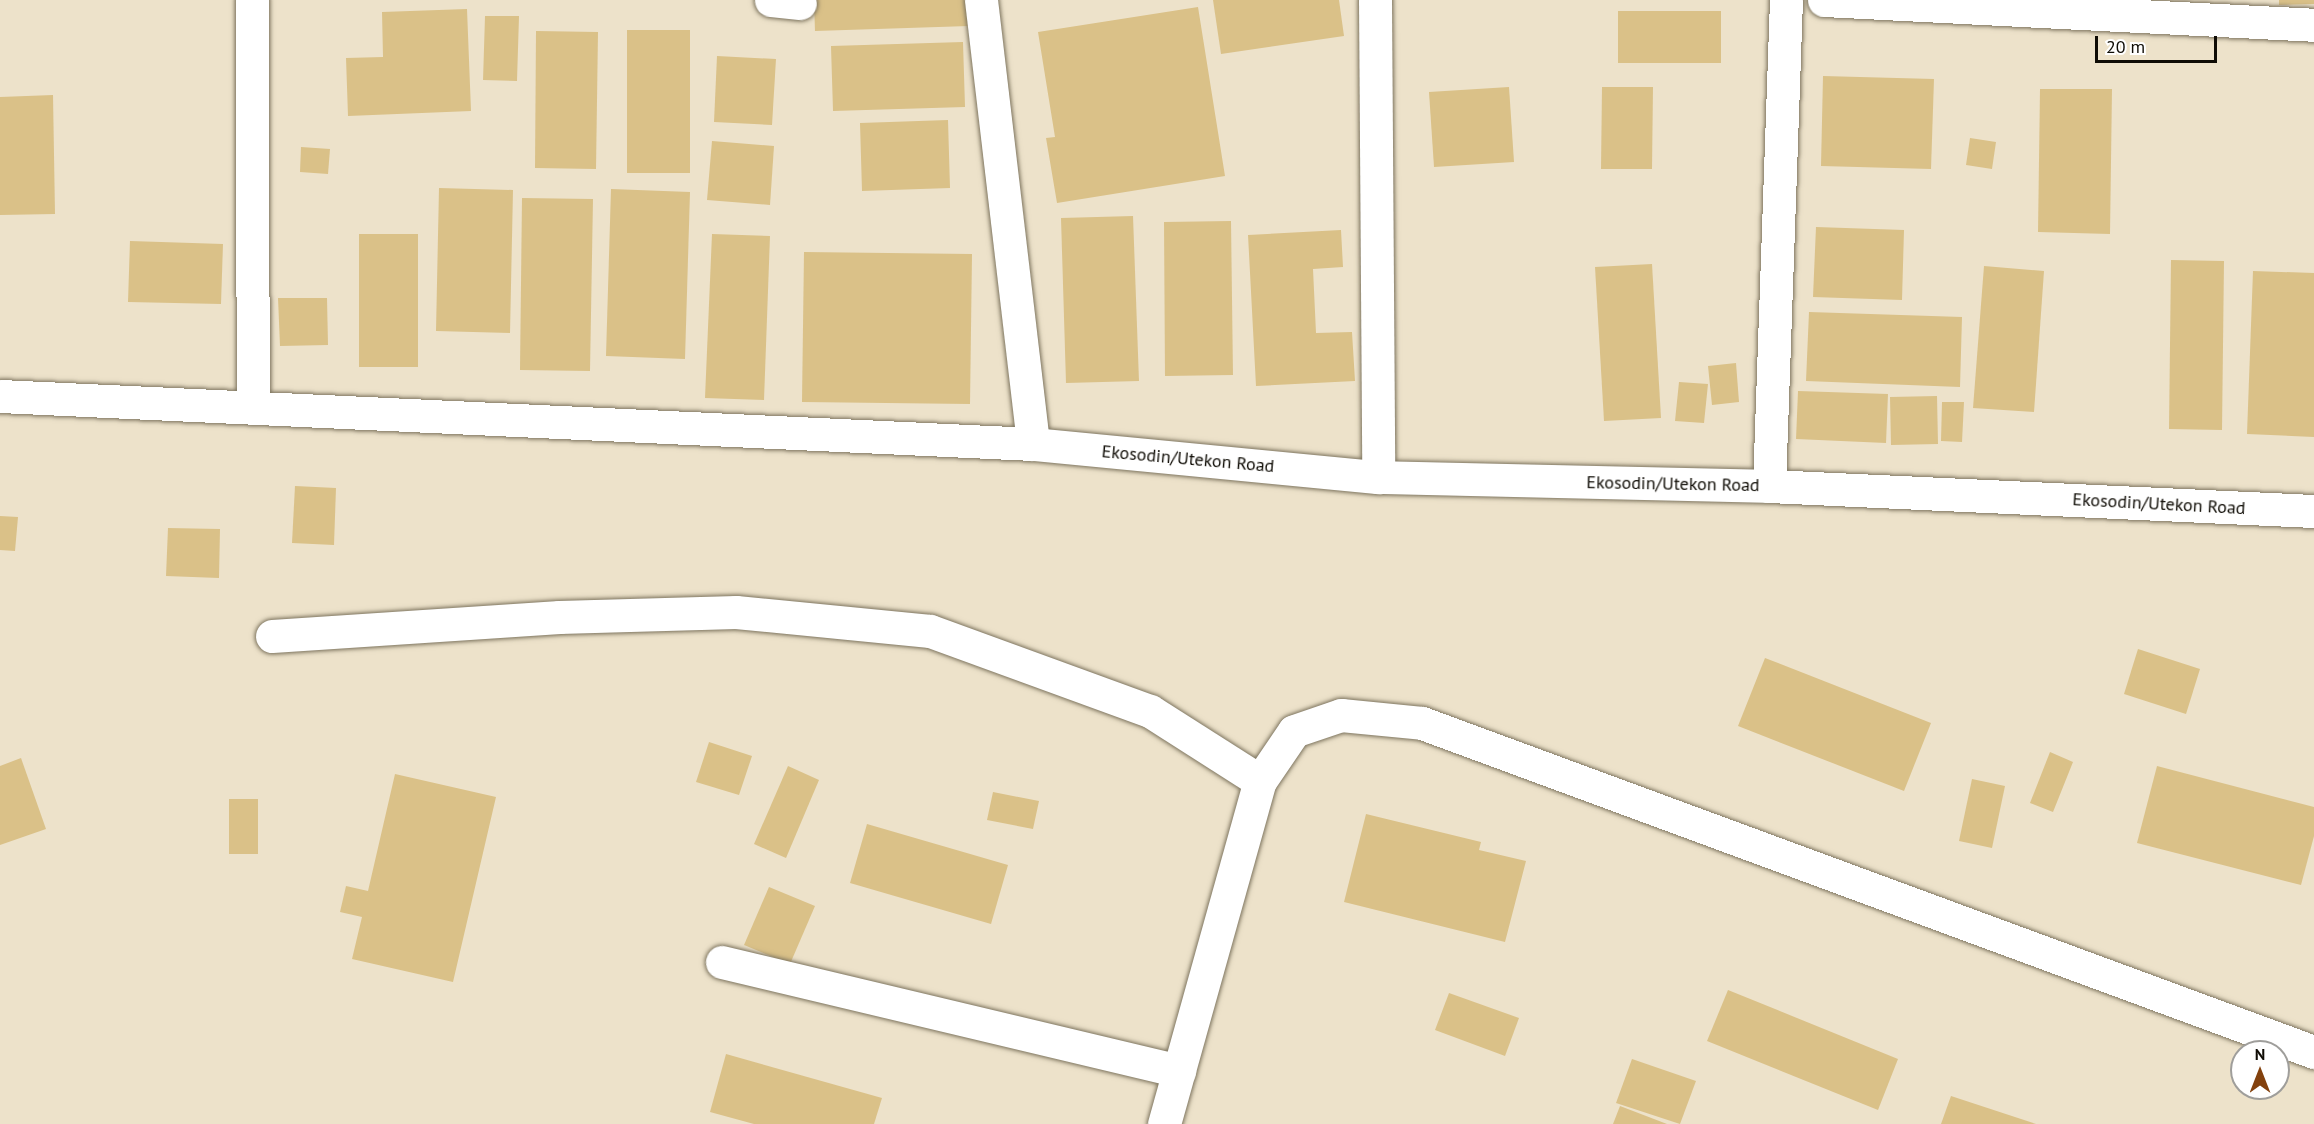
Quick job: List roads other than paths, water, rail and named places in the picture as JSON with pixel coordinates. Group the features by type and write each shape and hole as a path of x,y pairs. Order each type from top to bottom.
{"street":[{"path":"252,0 253,404"},
{"path":"981,0 1033,444"},
{"path":"1375,0 1378,477"},
{"path":"1769,486 1786,0"},
{"path":"1824,0 2314,25"},
{"name":"Ekosodin/Utekon Road","path":"0,396 253,404 1033,444 1378,477 1769,486 2314,511"},
{"path":"272,636 559,617 736,612 930,632 1150,711 1260,781"},
{"path":"1164,1124 1260,781 1294,731 1341,715 1422,723 2314,1052"},
{"path":"722,962 1179,1071"}]}
